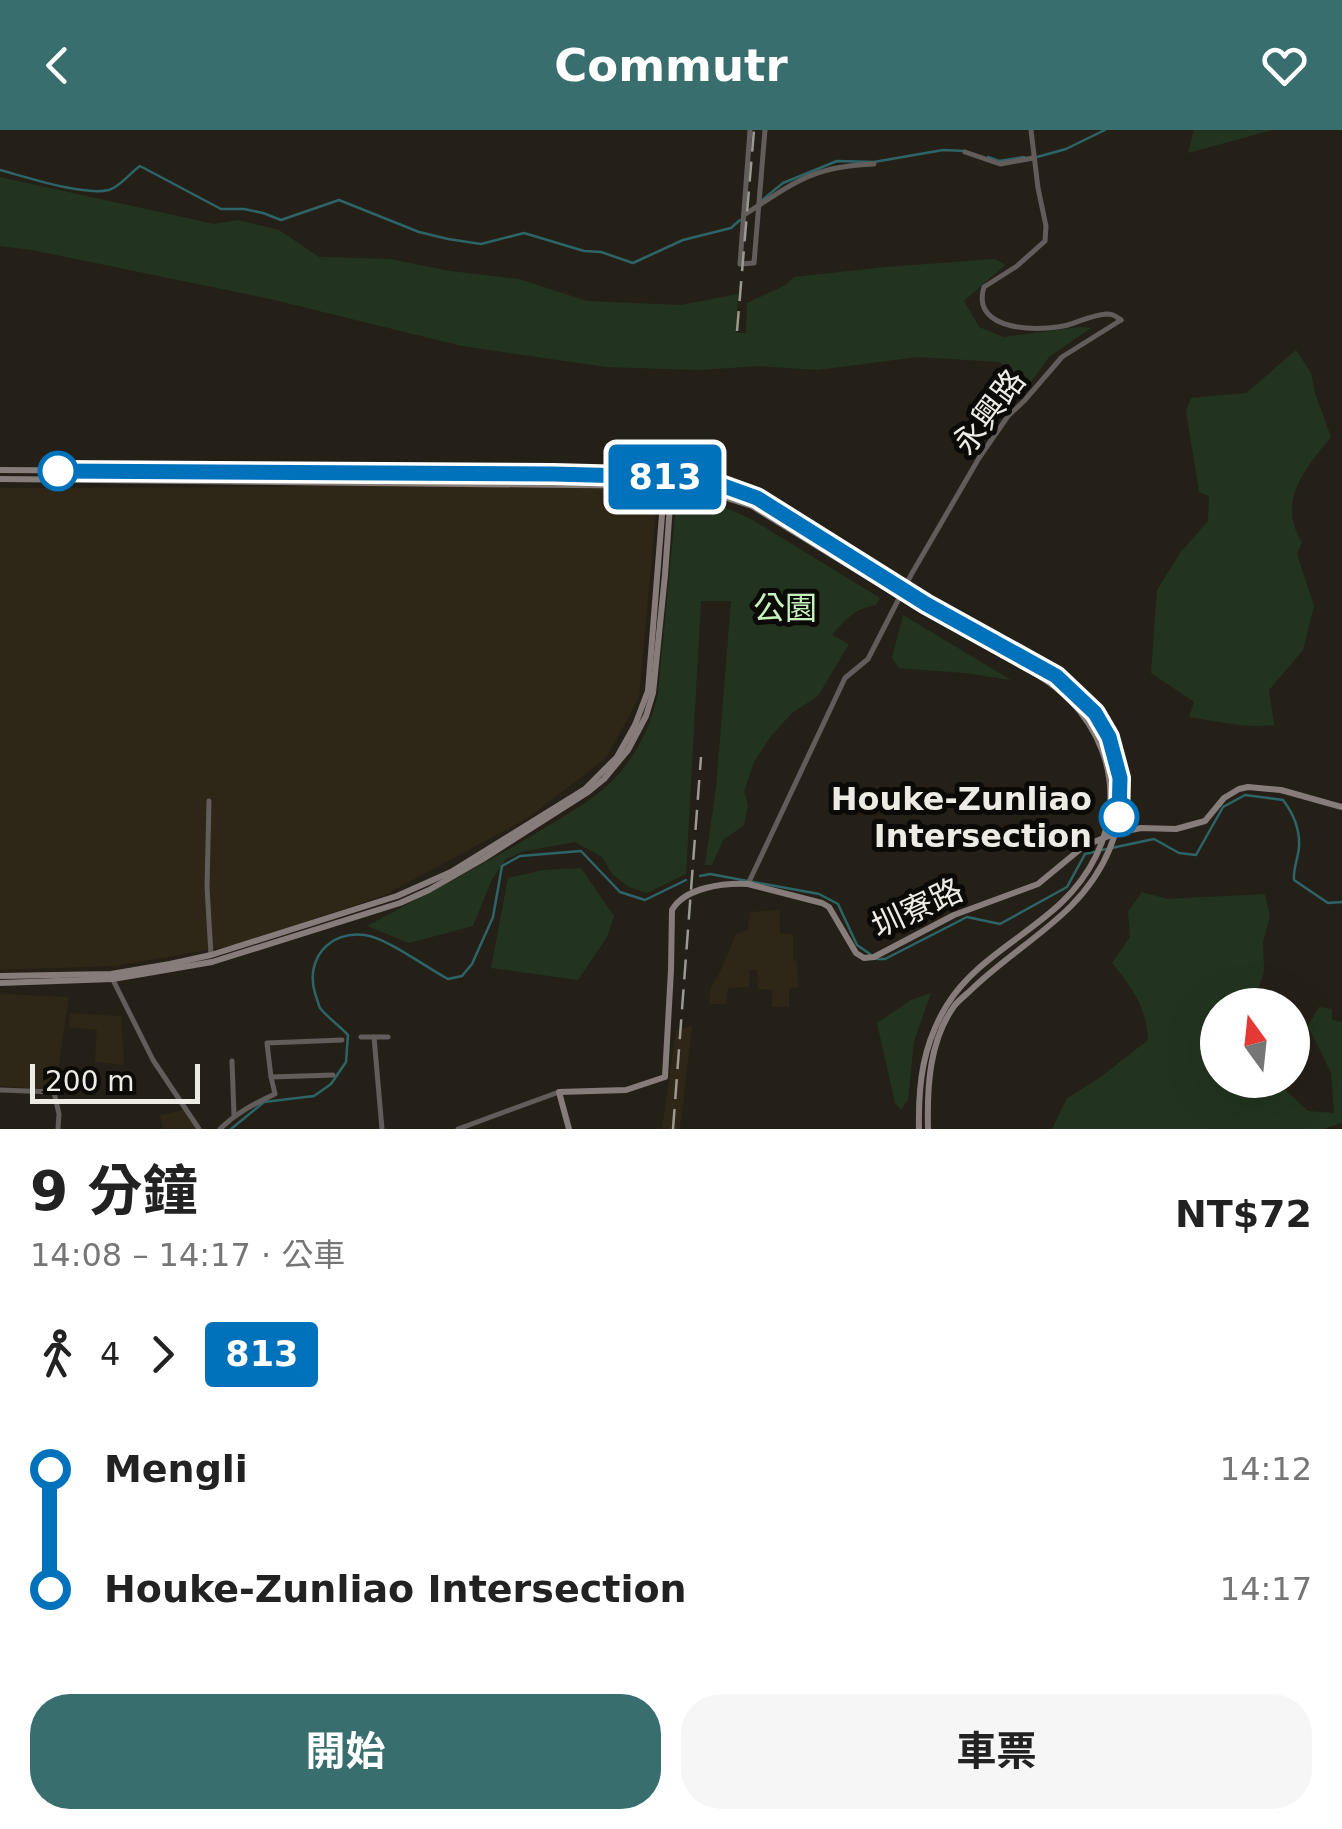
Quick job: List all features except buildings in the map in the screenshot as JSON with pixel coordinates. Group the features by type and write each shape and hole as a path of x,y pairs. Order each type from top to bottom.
{"street":[{"path":"750,130 740,264 754,264 765,130"},
{"name":"永興路","path":"748,884 845,678 868,659 979,458 1008,416 1062,357 1121,320 1109,313 1066,326 1024,327 993,320 986,312 981,299 984,287 1017,266 1044,240 1046,226 1030,130"},
{"path":"965,152 1000,164 1033,158"},
{"path":"744,216 805,176 844,165 874,164"},
{"path":"0,470 20,475 266,482 710,481 757,498 975,632 1056,676 1095,713 1109,737 1120,778 1116,833 1095,879 955,1005 930,1064 928,1129"},
{"path":"266,472 266,482"},
{"path":"0,479 20,475 266,472 668,482 752,506 922,611 1036,673 1081,712 1103,751 1111,792 1104,838 1088,873 1066,904 983,964 949,1002 924,1058 919,1082 919,1129"},
{"path":"457,474 458,483"},
{"path":"3,980 112,976 211,959 423,887 586,789 617,757 648,691 668,482"},
{"name":"圳寮路","path":"748,884 830,907 856,953 864,958 874,957 954,915 1038,884 1084,846 1140,828 1176,830 1204,822 1224,798 1248,787 1290,792 1342,807"},
{"path":"209,801 207,887 211,959"},
{"path":"458,1129 559,1092 626,1090 665,1078 674,905 713,886 748,884"},
{"path":"112,976 153,1060 199,1129"},
{"path":"361,1037 388,1037"},
{"path":"374,1037 382,1129"},
{"path":"220,1129 234,1114 275,1094 267,1043 342,1040"},
{"path":"232,1060 234,1114"},
{"path":"270,1077 332,1075"},
{"path":"0,1090 54,1092 58,1129"},
{"path":"559,1092 569,1129"}],"shaded area":[{"path":"660,468 639,698 606,758 528,818 383,896 231,946 115,966 0,970 0,488 282,487"},
{"path":"779,910 780,933 793,935 793,960 797,961 798,987 789,988 789,1007 772,1007 772,990 758,989 757,970 750,970 749,987 728,988 726,1004 709,1004 711,987 736,934 748,930 750,912"},
{"path":"0,994 69,997 55,1090 0,1086"},
{"path":"70,1013 121,1016 124,1065 95,1062 97,1030 69,1027"},
{"path":"692,1026 680,1129 662,1129 676,1030"},
{"path":"184,1110 196,1129 163,1129 160,1115"}],"green space":[{"path":"1194,130 1272,130 1188,153"},
{"path":"0,177 214,224 238,220 279,230 319,257 390,259 519,279 587,301 681,305 738,294 736,333 746,333 747,303 786,285 794,277 995,259 1005,265 964,301 979,327 1004,337 1091,328 1049,357 1028,386 1000,362 918,357 817,370 760,366 699,370 606,367 462,346 270,299 0,246"},
{"path":"1296,350 1311,373 1331,437 1304,473 1293,500 1295,528 1302,542 1297,554 1314,606 1303,650 1269,690 1274,725 1189,717 1194,702 1151,673 1157,590 1180,553 1208,521 1209,496 1199,492 1186,411 1191,398 1246,393"},
{"name":"公園","path":"685,499 726,508 751,519 880,598 876,605 851,616 832,635 849,644 818,696 792,713 754,762 744,791 748,805 744,825 723,840 712,865 705,865 716,788 731,601 701,601 686,874 647,893 629,887 612,874 602,857 575,842 525,851 506,859 492,879 473,926 409,943 367,926 573,811 626,766 644,736 658,693 676,506"},
{"path":"903,615 1011,680 899,668 892,658"},
{"path":"581,868 614,916 607,937 578,980 491,968 508,878 544,870"},
{"path":"1142,892 1167,899 1265,894 1270,916 1259,987 1200,988 1200,1098 1294,1098 1308,1111 1334,1113 1331,1073 1310,1030 1319,1007 1332,1009 1332,1020 1342,1022 1342,1123 1323,1129 1052,1129 1067,1098 1148,1040 1137,998 1112,963 1130,937 1128,912"},
{"path":"931,993 914,1041 908,1100 901,1110 895,1103 877,1023 911,1000"}],"waterway":[{"path":"1037,157 1066,149 1105,130"},
{"path":"761,201 783,183 837,161 874,162 943,150 965,151"},
{"path":"988,157 999,161 1024,157"},
{"path":"0,170 54,185 98,191 113,188 140,166 221,209 244,209 281,220 339,200 419,232 448,239 481,244 524,233 633,263 683,240 731,228 740,220"},
{"path":"1102,850 1154,839 1179,853 1196,855 1223,807 1245,795 1283,800 1298,834 1294,880 1328,903 1342,902"},
{"path":"231,1129 264,1102 314,1096 331,1084 346,1062 348,1035 320,1008 313,981 317,959 331,942 352,935 374,937 448,979 462,976 472,964 493,917 502,866 520,856 581,851 620,892 645,900 686,880"},
{"path":"877,959 885,959 967,917 1000,924 1067,887 1085,854 1094,852"},
{"path":"700,876 710,874 819,894 838,904 857,945 870,954"}],"railway":[{"path":"737,331 754,130"},
{"path":"673,1129 701,757"}],"bus line":[{"name":"813","path":"58,471 553,474 710,481 757,498 926,604 1056,676 1095,713 1109,737 1120,778 1119,817"}],"place":[{"name":"Houke-Zunliao Intersection","path":"1119,817"}]}
